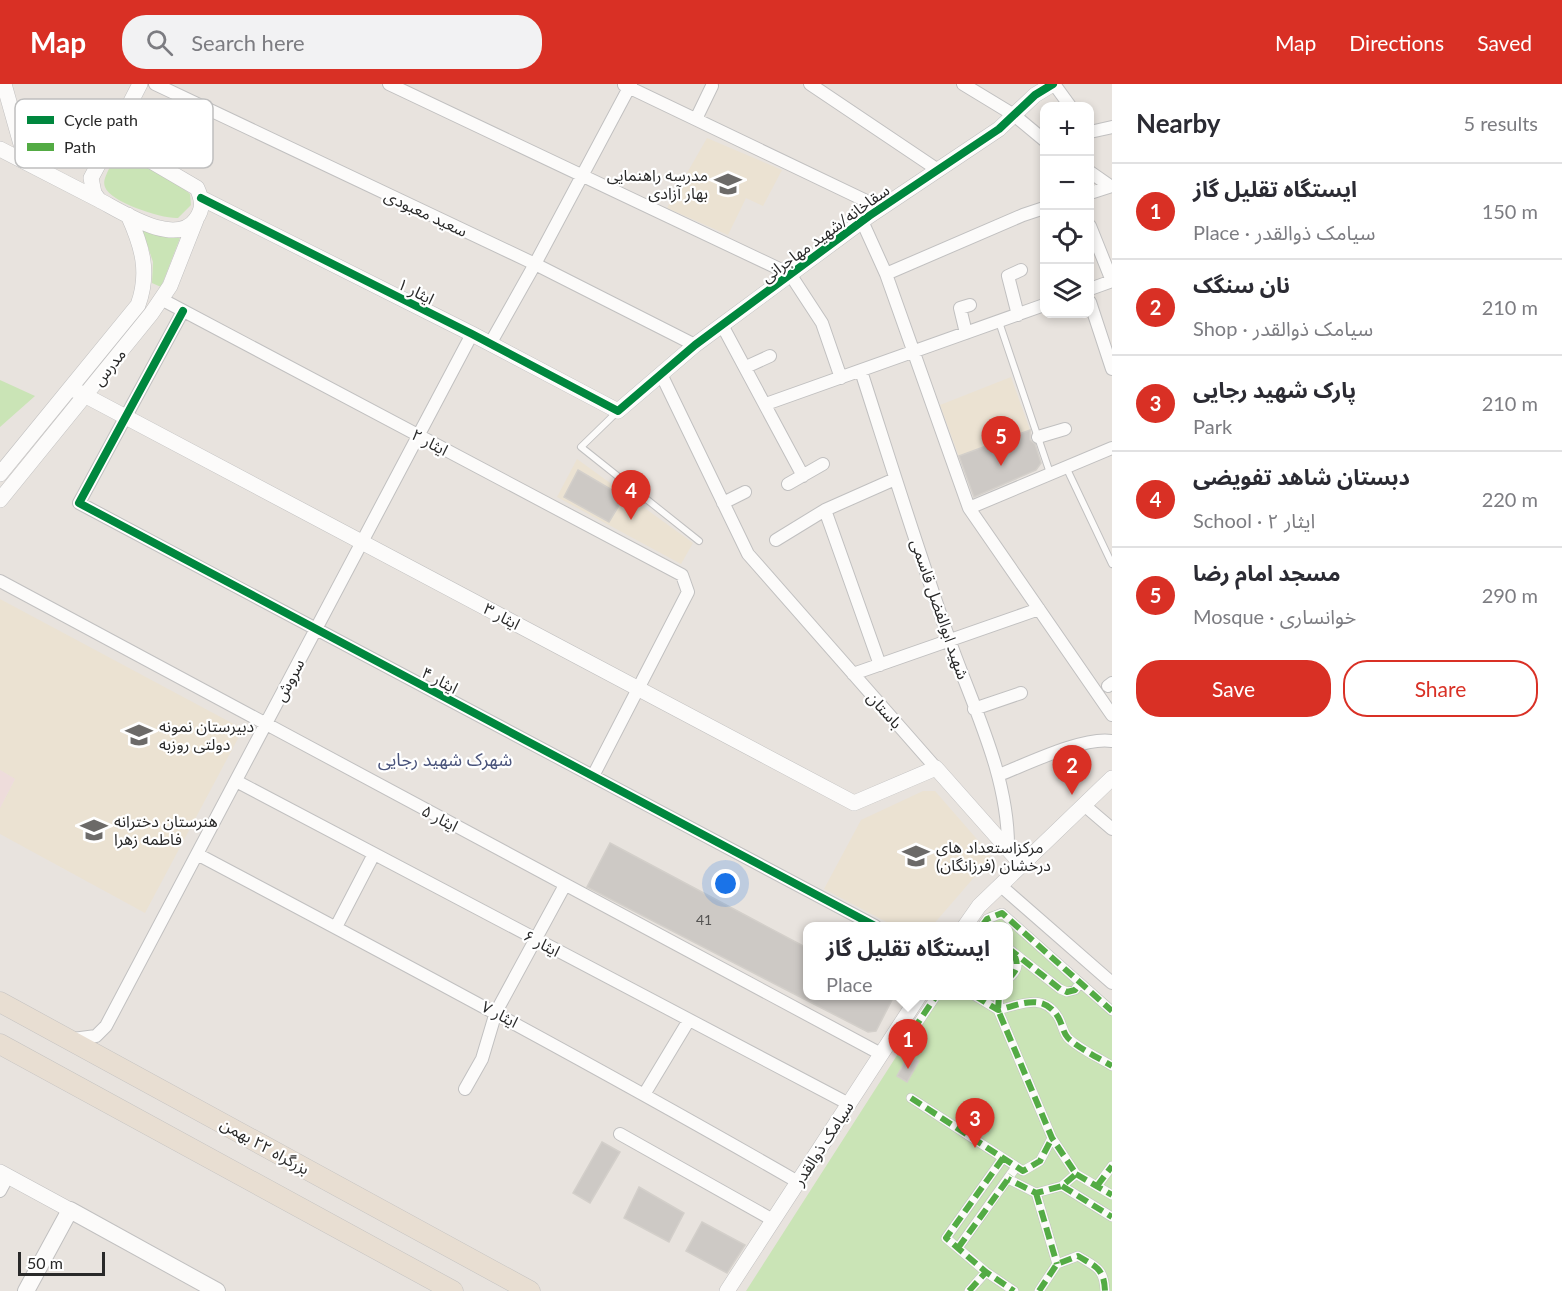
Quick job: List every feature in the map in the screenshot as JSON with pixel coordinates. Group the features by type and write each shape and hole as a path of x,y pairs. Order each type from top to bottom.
{"highway":[{"name":"بزرگراه ۲۲ بهمن","path":"0,1002 530,1291"},
{"path":"0,1044 453,1291"}],"main road":[{"path":"26,1291 64,1207 217,1291"}],"street":[{"path":"4,84 15,123"},
{"path":"132,99 140,84"},
{"name":"سعید معبودی","path":"155,84 187,99"},
{"path":"390,84 790,274 822,323 841,378"},
{"path":"810,84 938,170"},
{"path":"963,84 1014,115 1040,137"},
{"path":"1053,84 1067,102"},
{"name":"سقاخانه/شهید مهاجرانی","path":"618,411 695,345 790,274 862,221 999,129 1014,115 1033,90 1053,84"},
{"path":"490,344 583,175 628,85 881,208"},
{"path":"696,119 712,86"},
{"name":"سعید معبودی","path":"213,111 535,264 695,345"},
{"path":"1094,131 1112,127"},
{"path":"0,149 15,156"},
{"path":"38,168 128,215 167,230 175,231 196,220"},
{"path":"72,186 84,184 91,178 96,168"},
{"name":"ایثار ۱","path":"163,168 197,188 201,198 472,334 618,411"},
{"path":"1094,175 1111,186"},
{"path":"91,178 94,193 99,200"},
{"path":"1094,191 1111,186"},
{"name":"مدرس","path":"0,500 138,332 170,286 202,207 201,198"},
{"path":"886,274 1040,209"},
{"name":"مدرس","path":"0,474 138,305 146,272 137,234 128,215"},
{"path":"862,221 886,274 969,508 1112,715"},
{"path":"1094,238 1112,281 1094,287"},
{"path":"1018,315 1008,276 1021,270"},
{"name":"ایثار ۲","path":"161,299 682,575 688,592 639,688"},
{"path":"966,333 960,308 970,305"},
{"path":"766,404 1040,307"},
{"path":"125,417 183,311"},
{"path":"1094,316 1112,368"},
{"path":"722,325 803,476"},
{"name":"سروش","path":"106,1026 472,334"},
{"path":"746,367 770,356"},
{"name":"شهید ابوالفضل قاسمی","path":"861,371 950,641 999,775 1008,828 1008,849"},
{"name":"باستان","path":"661,374 748,554 1022,865"},
{"name":"ایثار ۳","path":"71,388 854,803 936,768"},
{"name":"ایثار ۴","path":"125,417 79,503 866,922"},
{"path":"1038,437 1065,429"},
{"path":"969,508 1112,448"},
{"path":"788,484 823,465"},
{"path":"776,540 825,510 896,479"},
{"path":"723,503 745,492"},
{"path":"825,510 880,665"},
{"name":"ایثار ۵","path":"0,581 881,1054"},
{"path":"853,674 1039,609"},
{"path":"593,776 639,688"},
{"path":"974,709 1021,693"},
{"path":"999,775 1100,739 1112,741"},
{"path":"968,922 979,906 1112,778"},
{"name":"ایثار ۶","path":"236,781 849,1104"},
{"path":"1084,805 1112,829"},
{"name":"ایثار ۷","path":"197,854 496,1012 798,1182"},
{"path":"336,927 374,854"},
{"path":"465,1089 482,1059 496,1012 565,885"},
{"path":"1001,886 1112,983"},
{"path":"985,922 1002,913 1012,922"},
{"path":"1013,923 1112,1011"},
{"path":"1013,951 1060,989 1067,992 1075,990 1080,983"},
{"path":"1013,955 1018,964 1013,974"},
{"name":"سیامک ذوالقدر","path":"727,1291 916,1000"},
{"path":"903,1045 933,1000"},
{"path":"982,1000 998,1010"},
{"path":"999,1000 998,1010 1052,1138 1076,1174 1112,1196"},
{"path":"998,1010 1021,1002 1035,1002 1047,1006 1057,1014 1066,1037 1112,1066"},
{"path":"645,1094 689,1020"},
{"path":"68,1039 85,1039 96,1036 106,1026"},
{"path":"105,1059 103,1041 106,1026"},
{"path":"911,1098 1023,1171 1040,1161 1052,1138"},
{"path":"620,1134 772,1220"},
{"path":"1003,1158 946,1238 986,1272 1014,1291"},
{"path":"1097,1186 1112,1166"},
{"path":"958,1248 1016,1167"},
{"path":"0,1191 4,1174 64,1207"},
{"path":"1008,1179 1036,1193 1062,1186 1076,1174"},
{"path":"1062,1186 1112,1217"},
{"path":"1036,1193 1057,1264"},
{"path":"1040,1291 1057,1264 1078,1256 1100,1269 1108,1280 1105,1291"},
{"path":"969,1291 986,1272"}],"lane":[{"path":"999,322 1051,474"},
{"path":"618,411 581,447 699,542"},
{"path":"1066,467 1112,564"}],"shaded area":[{"name":"مدرسه راهنمایی بهار آزادی","path":"707,138 782,170 763,206 746,198 728,235 667,208"},
{"path":"1011,377 1030,430 959,457 940,405"},
{"path":"577,459 693,543 681,564 557,497"},
{"path":"0,599 243,729 145,913 0,834 0,808 15,779 0,770"},
{"path":"0,770 15,779 0,808"},
{"name":"مرکزاستعداد های درخشان (فرزانگان)","path":"923,791 935,791 989,853 990,859 935,922 886,922 824,889 861,820"}],"green space":[{"path":"109,168 151,168 170,178 190,194 191,205 178,218 149,213 126,204 109,193 104,182"},
{"path":"142,229 180,238 161,287 152,283 153,262"},
{"path":"0,380 35,396 0,427"},
{"path":"1002,909 1112,1004 1112,1291 746,1291 932,1000 1013,1000 1013,922 983,922 989,912"}],"building":[{"path":"1030,430 1030,440 1035,444 1041,463 1036,470 974,497 959,456"},
{"path":"578,470 624,497 609,522 564,497"},
{"path":"610,843 803,946 803,998 587,887"},
{"path":"806,1000 892,1000 876,1031 868,1032"},
{"path":"908,1056 919,1061 907,1082 897,1076"},
{"path":"602,1142 620,1152 590,1203 573,1193"},
{"path":"639,1187 684,1213 669,1242 624,1218"},
{"path":"702,1222 745,1245 727,1273 686,1251"}],"marked path":[{"path":"985,922 1002,913 1012,922"},
{"path":"1013,923 1112,1011"},
{"path":"1013,952 1060,989 1067,992 1075,990 1080,983"},
{"path":"1013,952 1016,967 1013,974"},
{"path":"903,1045 933,1000"},
{"path":"982,1000 998,1010 1030,1002 1045,1005 1052,1009 1058,1017 1072,1042 1112,1066"},
{"path":"999,1000 998,1010 1052,1138 1076,1174 1062,1186 1036,1193 1008,1179"},
{"path":"911,1098 1023,1171 1040,1161 1052,1138"},
{"path":"1003,1158 946,1238 986,1272 1014,1291"},
{"path":"1097,1186 1112,1166"},
{"path":"1076,1174 1112,1195"},
{"path":"958,1248 1011,1175"},
{"path":"1062,1186 1112,1217"},
{"path":"1036,1193 1057,1264"},
{"path":"1039,1291 1057,1264 1078,1256 1098,1269 1103,1277 1105,1291"},
{"path":"969,1291 986,1272"}],"cycle path":[{"path":"201,198 472,334 618,411 695,345 869,216 999,129 1035,95 1053,84"},
{"path":"183,311 79,503 867,922"}],"place":[{"name":"مدرسه راهنمایی بهار آزادی","path":"728,184"},
{"name":"مسجد امام رضا","path":"1001,466"},
{"name":"دبستان شاهد تفویضی","path":"631,520"},
{"name":"دبیرستان نمونه دولتی روزبه","path":"139,735"},
{"name":"نان سنگک","path":"1072,795"},
{"name":"هنرستان دخترانه فاطمه زهرا","path":"94,830"},
{"name":"مرکزاستعداد های درخشان (فرزانگان)","path":"916,856"},
{"name":"ایستگاه تقلیل گاز","path":"908,1069"},
{"name":"پارک شهید رجایی","path":"975,1148"}],"district":[{"name":"شهرک شهید رجایی","path":"445,760"}]}
